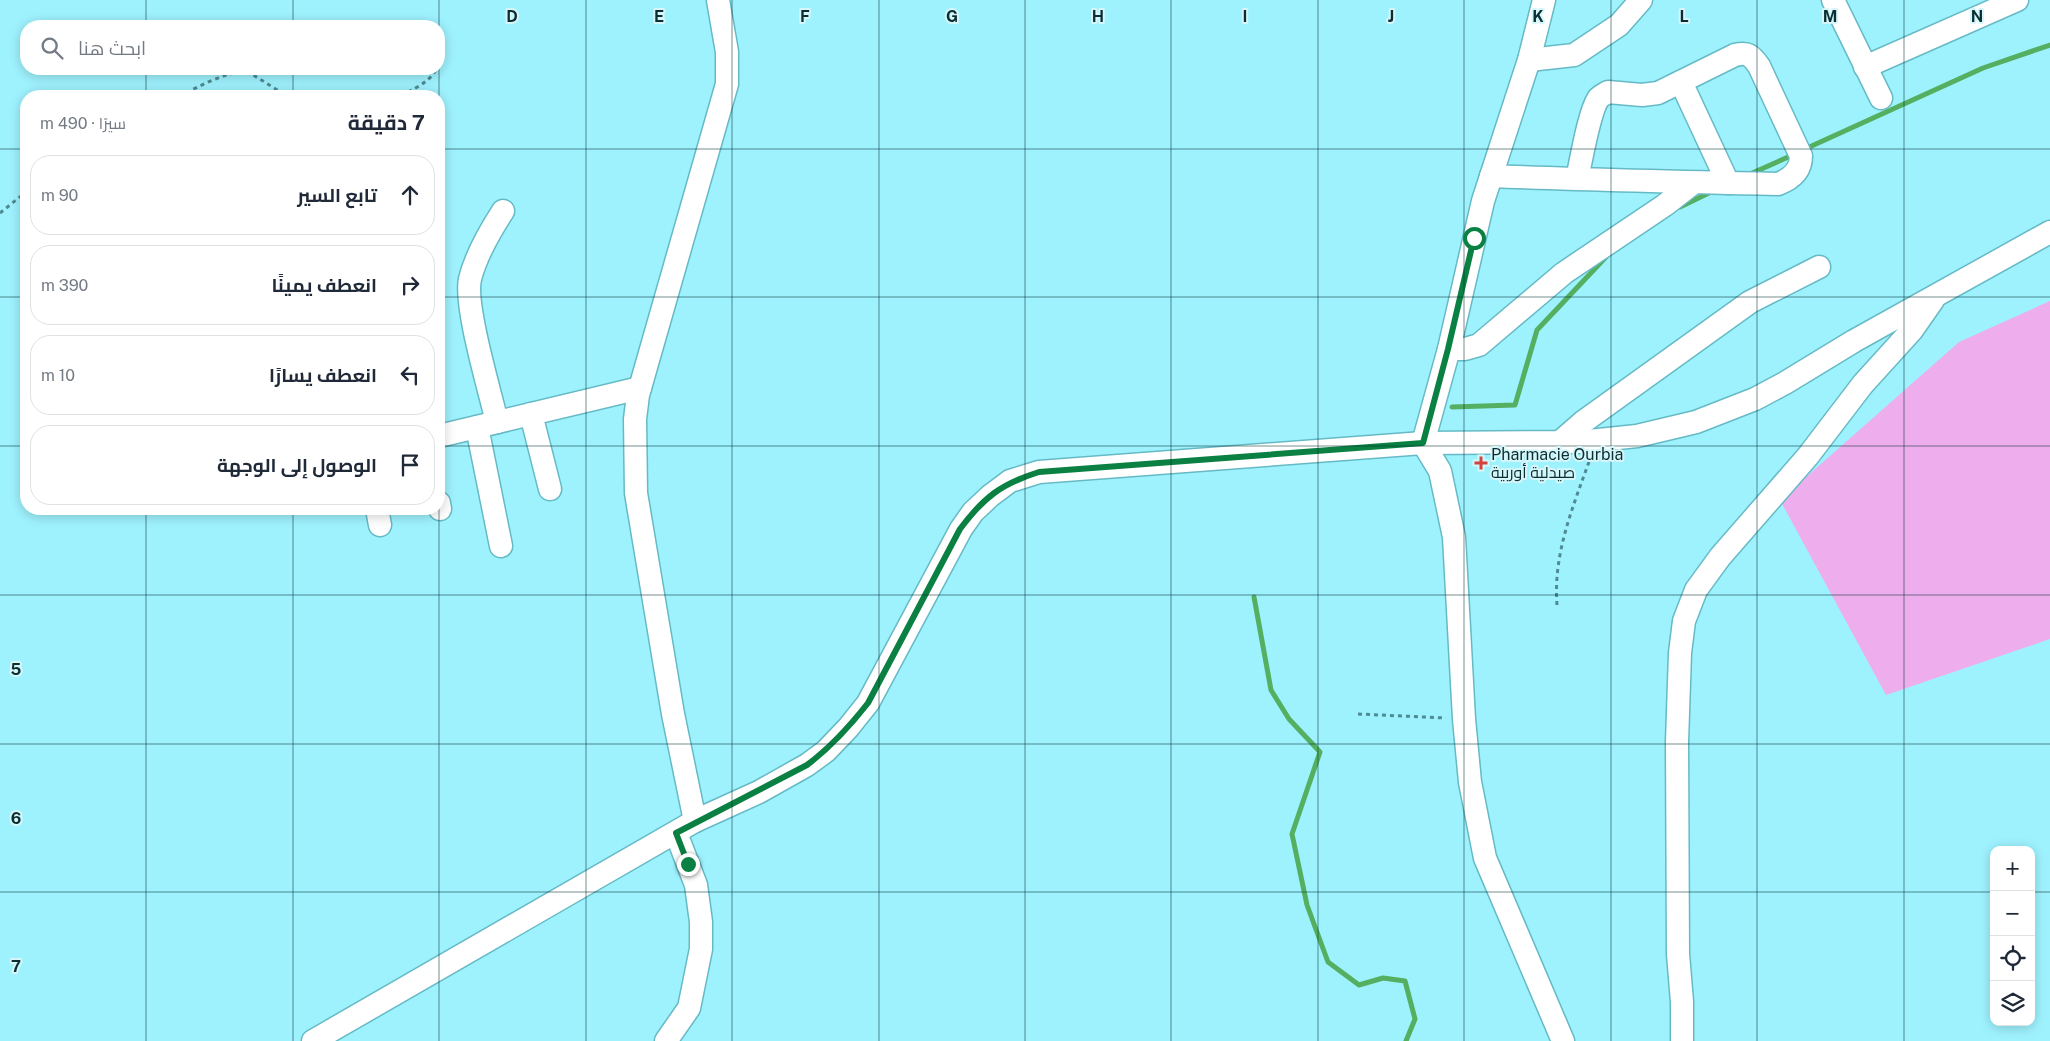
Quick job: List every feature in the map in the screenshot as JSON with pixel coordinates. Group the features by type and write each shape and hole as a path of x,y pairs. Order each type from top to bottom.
{"street":[{"path":"695,821 673,714 636,492 635,419 640,388 716,115 727,84 727,52 718,0"},
{"path":"1544,0 1529,60 1483,201 1448,349 1423,443 1440,471 1454,537 1464,719 1470,782 1485,858 1563,1041"},
{"path":"1529,60 1574,55 1619,25 1641,0"},
{"path":"1833,0 1881,98"},
{"path":"1865,67 1979,7 2017,0"},
{"path":"1491,176 1692,184 1778,184 1791,178 1801,161 1801,156 1759,66 1751,55 1743,53 1735,55 1658,94 1642,95 1608,92 1603,95 1598,99 1593,114 1577,179"},
{"path":"1681,82 1728,183"},
{"path":"1448,349 1465,349 1479,345 1564,273 1666,205 1692,184"},
{"path":"501,546 469,282 475,262 503,210"},
{"path":"313,1041 695,821 759,792 807,765 826,751 868,703 960,529 985,501 1010,481 1039,472 1423,443 1597,440 1637,436 1663,430 1696,422 1727,411 1785,383 1854,341 2050,232"},
{"path":"1560,442 1583,422 1750,302 1819,267"},
{"path":"1682,1041 1682,1002 1678,954 1677,742 1680,653 1684,621 1696,590 1720,557 1808,456 1881,362 1912,330 1936,296"},
{"path":"445,432 487,425 640,388"},
{"path":"531,414 550,489"},
{"path":"666,1041 689,1008 701,949 701,922 696,885 676,833"}],"path":[{"path":"193,90 227,75"},
{"path":"253,75 277,90"},
{"path":"411,90 433,75"},
{"path":"0,214 20,197"},
{"path":"1557,605 1555,582 1558,556 1597,440"},
{"path":"1358,714 1464,719"}],"shaded area":[{"path":"2050,301 2050,639 1886,695 1780,500 1959,342"}],"waterway":[{"path":"1805,149 1983,68 2050,45"},
{"path":"1750,174 1795,154"},
{"path":"1680,207 1713,191"},
{"path":"1452,407 1515,405 1537,330 1606,257"},
{"path":"1254,597 1271,690 1289,719 1320,752 1292,834 1307,905 1328,962 1359,985 1383,978 1405,981 1415,1019 1406,1041"}],"place":[{"name":"Pharmacie Ourbia صيدلية أوربية","path":"1481,463"}],"route":[{"path":"688,864 676,833 695,821 759,792 807,765 826,751 848,728 868,703 960,529 973,512 1010,481 1039,472 1423,443 1448,349 1474,238"}]}
